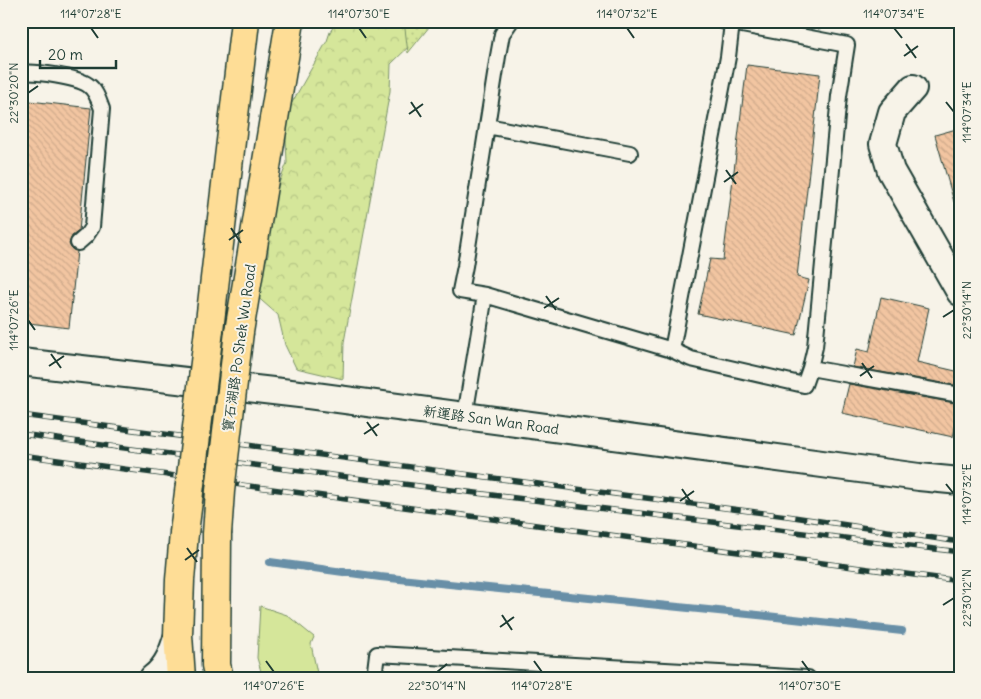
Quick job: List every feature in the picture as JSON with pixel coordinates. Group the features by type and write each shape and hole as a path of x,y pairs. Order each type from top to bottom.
{"main road":[{"path":"181,678 178,635 184,533 245,21"},
{"name":"寶石湖路 Po Shek Wu Road","path":"219,678 216,665 217,534 220,491 239,332 290,21"}],"street":[{"path":"913,88 892,112 883,144 891,171 960,292"},
{"name":"新運路 San Wan Road","path":"21,362 308,395 960,481"},
{"path":"153,678 167,663 178,635"}],"lane":[{"path":"511,21 502,34 460,290 485,295 672,350 691,359 804,385 815,348 839,96 848,44 726,22 728,57 672,350"},
{"path":"21,73 31,72 78,80 90,86 98,97 102,109 92,227 78,243"},
{"path":"487,126 630,153"},
{"path":"465,416 485,295"},
{"path":"810,368 960,395"},
{"path":"374,678 377,654 808,678"}],"green space":[{"path":"337,21 433,21 391,64 390,91 344,342 343,379 296,368 285,345 278,315 254,294 268,255 269,208 287,163 285,115"},
{"path":"404,21 434,21 408,53"},
{"path":"260,606 287,615 314,637 311,644 318,678 263,678 257,658"}],"building":[{"path":"747,65 820,74 797,277 809,280 796,335 698,314 710,259 723,260"},
{"path":"21,100 91,108 79,231 72,236 69,244 71,248 77,251 69,328 21,322"},
{"path":"960,128 960,201 954,202 935,135"},
{"path":"881,297 929,308 917,362 960,372 960,386 853,367 857,349 869,352"},
{"path":"849,384 960,404 953,437 842,413"}],"waterway":[{"path":"270,562 380,577 902,631"}],"railway":[{"path":"21,415 787,516 960,542"},
{"path":"21,434 373,480 960,552"},
{"path":"21,455 960,581"}]}
